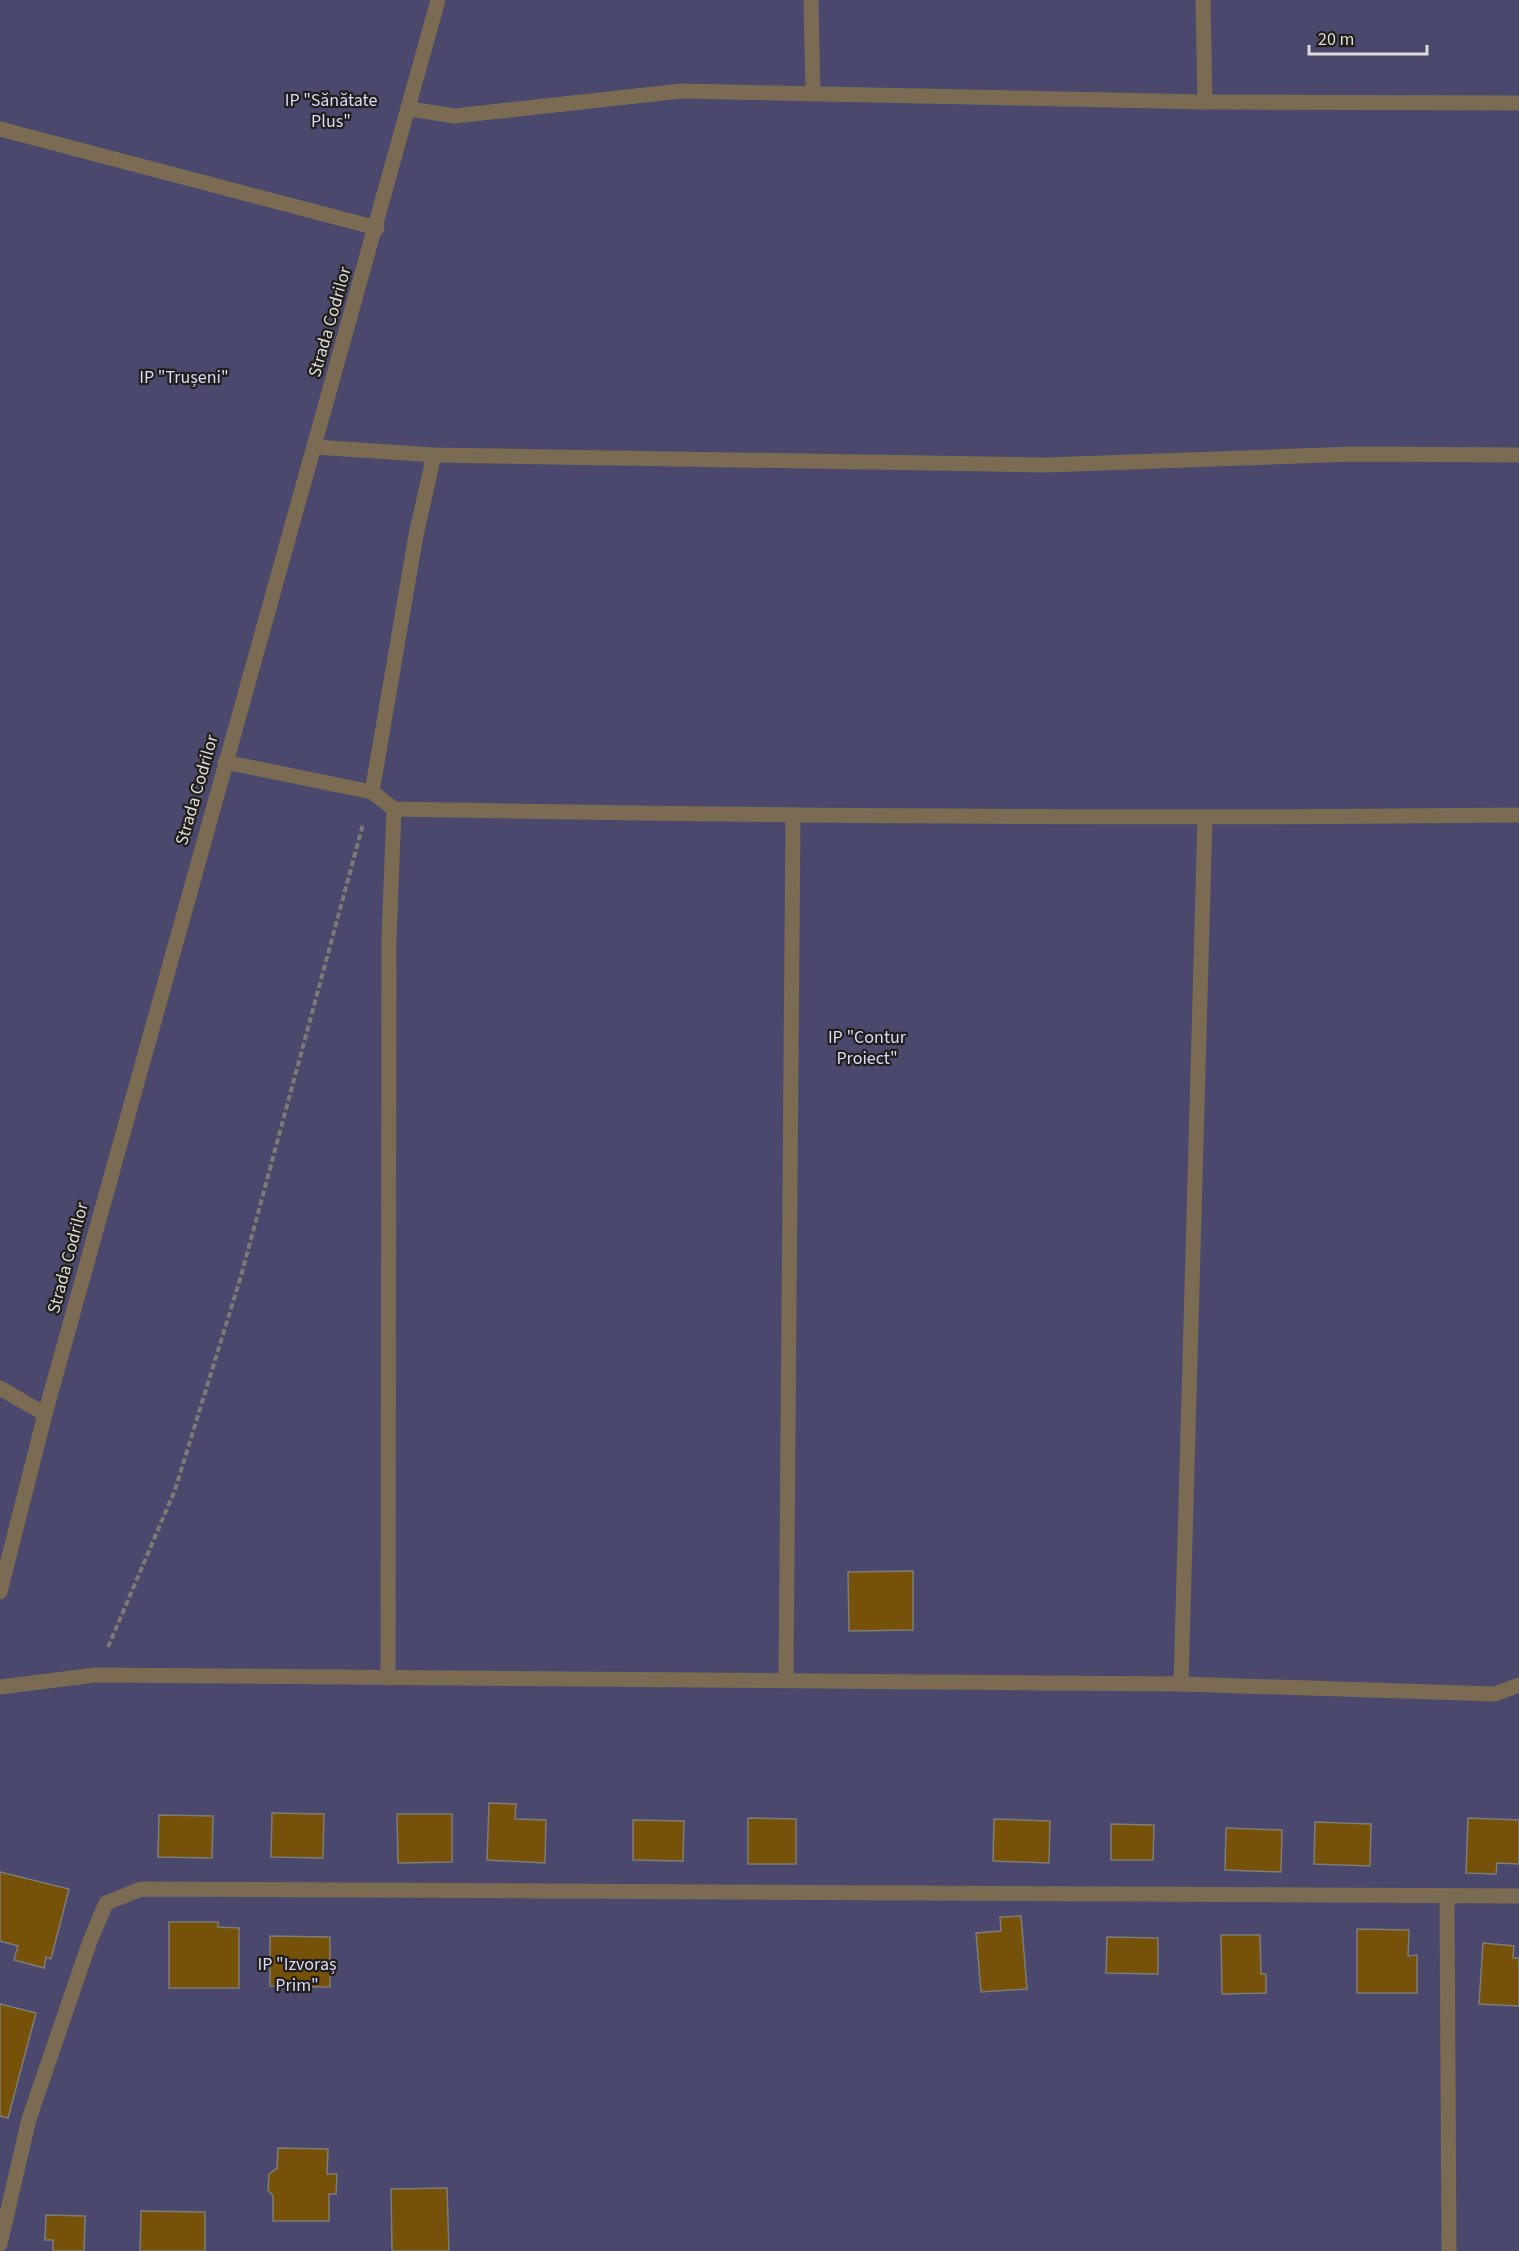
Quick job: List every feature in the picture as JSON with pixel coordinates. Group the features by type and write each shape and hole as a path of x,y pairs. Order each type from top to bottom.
{"street":[{"name":"Strada Codrilor","path":"0,1592 45,1414 225,762 377,228 438,0"},
{"path":"811,0 813,92"},
{"path":"1203,0 1204,102"},
{"path":"410,109 455,116 681,91 1204,102 1519,103"},
{"path":"0,129 377,228"},
{"path":"315,447 434,455 1046,465 1354,454 1519,455"},
{"path":"372,792 416,535 434,455"},
{"path":"225,762 372,792 394,809 793,816 1205,818 1519,815"},
{"path":"388,1678 389,938 394,809"},
{"path":"786,1680 793,816"},
{"path":"1181,1684 1205,818"},
{"path":"0,1388 45,1414"},
{"path":"0,1687 95,1675 1181,1684 1495,1694 1519,1685"},
{"path":"0,2244 29,2119 90,1941 106,1903 141,1889 1519,1896"},
{"path":"1447,1896 1449,2251"}],"path":[{"path":"95,1675 176,1490 241,1276 372,792"}],"green space":[{"name":"IP \"Contur Proiect\"","path":"0,0 1519,0 1519,2251 0,2251"}],"building":[{"path":"913,1571 913,1630 849,1631 848,1572"},
{"path":"489,1803 516,1804 515,1819 546,1820 545,1863 487,1860"},
{"path":"272,1813 324,1814 323,1858 271,1857"},
{"path":"397,1814 452,1814 452,1862 398,1863"},
{"path":"159,1815 213,1816 212,1858 158,1857"},
{"path":"748,1818 796,1819 796,1864 748,1864"},
{"path":"1468,1818 1519,1820 1519,1864 1497,1863 1496,1874 1466,1873"},
{"path":"994,1819 1050,1821 1049,1863 993,1861"},
{"path":"633,1820 684,1821 683,1861 633,1860"},
{"path":"1315,1822 1371,1824 1370,1866 1314,1864"},
{"path":"1111,1824 1154,1825 1153,1860 1111,1860"},
{"path":"1226,1828 1282,1830 1281,1872 1225,1870"},
{"path":"0,1872 69,1889 51,1959 46,1957 44,1968 14,1960 18,1946 0,1941"},
{"path":"1021,1916 1027,1989 981,1992 976,1933 1001,1931 1000,1917"},
{"path":"169,1922 218,1922 218,1927 239,1928 239,1988 169,1988"},
{"path":"1357,1929 1409,1930 1408,1956 1417,1955 1417,1993 1357,1993"},
{"path":"1221,1935 1260,1935 1261,1974 1266,1974 1266,1993 1222,1994"},
{"path":"270,1936 330,1937 330,1987 270,1986"},
{"path":"1107,1937 1158,1938 1158,1974 1106,1973"},
{"path":"1483,1943 1514,1946 1513,1958 1519,1958 1519,2006 1479,2004"},
{"path":"0,2004 36,2013 8,2118 0,2116"},
{"path":"278,2148 328,2149 327,2174 337,2174 336,2194 329,2194 329,2221 273,2221 273,2196 268,2190 269,2174 277,2168"},
{"path":"447,2188 449,2251 392,2251 391,2189"},
{"path":"141,2211 205,2212 205,2251 140,2251"},
{"path":"46,2215 85,2216 84,2251 53,2251 53,2240 45,2240"}],"park label":[{"name":"IP \"Sănătate Plus\"","path":"331,110"},
{"name":"IP \"Trușeni\"","path":"184,377"},
{"name":"IP \"Izvoraș Prim\"","path":"297,1974"}]}
